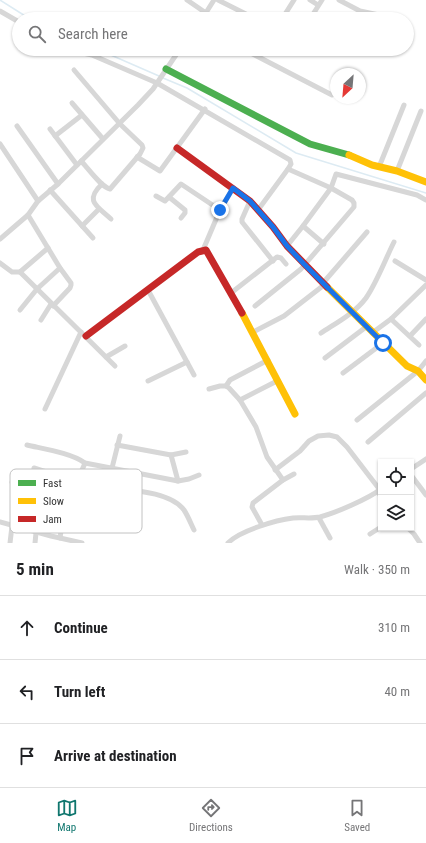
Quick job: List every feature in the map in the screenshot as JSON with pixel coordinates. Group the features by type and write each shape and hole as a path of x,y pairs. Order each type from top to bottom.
{"street":[{"path":"187,0 205,12"},
{"path":"207,12 214,0"},
{"path":"218,0 242,12"},
{"path":"286,12 294,0"},
{"path":"310,0 318,5"},
{"path":"314,12 322,0"},
{"path":"341,1 365,12"},
{"path":"0,11 12,18"},
{"path":"95,56 158,81 290,160 291,164 288,169 258,210"},
{"path":"0,239 28,215 38,201 58,184 120,124 153,89 175,56"},
{"path":"257,56 330,94"},
{"path":"74,70 120,124 142,145 143,148 142,152 112,188 107,189 82,161"},
{"path":"165,70 310,144 348,154 426,182"},
{"path":"72,103 103,139"},
{"path":"378,166 404,105"},
{"path":"137,157 160,171 205,109"},
{"path":"397,172 421,111"},
{"path":"55,136 82,115"},
{"path":"17,126 58,184"},
{"path":"50,129 77,165"},
{"path":"0,144 38,201"},
{"path":"177,148 250,201 273,227 287,246 323,284 407,366 418,371 426,380"},
{"path":"255,306 293,276 324,244 354,207 352,200 331,188 288,169"},
{"path":"287,246 331,188 335,176 339,174 418,195 426,200"},
{"path":"102,184 94,192 93,201 99,209 111,219"},
{"path":"156,196 165,201 181,184 220,210"},
{"path":"45,410 83,334 148,290 203,250 220,210 233,188"},
{"path":"50,190 93,238"},
{"path":"169,197 185,210 185,213 181,218"},
{"path":"250,201 242,222 273,261"},
{"path":"82,226 99,209"},
{"path":"28,215 60,268 71,283 71,285 52,305 41,320"},
{"path":"303,226 324,244"},
{"path":"253,332 284,316 323,284 366,232"},
{"path":"321,333 352,312 365,299 394,242"},
{"path":"0,263 12,272 20,272 48,248"},
{"path":"203,250 208,252 253,332 295,414"},
{"path":"230,293 279,257 286,264"},
{"path":"395,261 426,280"},
{"path":"20,310 37,289 60,268"},
{"path":"20,272 115,366"},
{"path":"372,333 390,319 426,285"},
{"path":"148,290 186,362 194,374"},
{"path":"390,319 419,345"},
{"path":"410,336 426,319"},
{"path":"325,358 366,327"},
{"path":"343,373 383,343"},
{"path":"106,357 125,346"},
{"path":"226,386 230,380 268,360"},
{"path":"357,420 418,371 426,361"},
{"path":"148,381 186,362"},
{"path":"240,400 277,381"},
{"path":"209,389 226,386 233,391 256,426 267,457 283,480"},
{"path":"368,442 426,393"},
{"path":"275,470 300,451 309,441 318,436 329,435 337,438 347,447 378,487"},
{"path":"112,468 120,436"},
{"path":"27,445 65,455 85,463 117,469"},
{"path":"118,445 171,455 186,452"},
{"path":"171,455 178,481"},
{"path":"414,467 426,459"},
{"path":"82,469 85,463"},
{"path":"142,474 178,481 199,475"},
{"path":"262,525 252,507 252,503 283,480 294,474"},
{"path":"414,479 426,495"},
{"path":"228,543 232,539 262,525 292,518 319,518 344,508 378,491"},
{"path":"142,492 154,494 177,503 184,510 194,530"},
{"path":"319,518 330,538"},
{"path":"0,522 10,525"},
{"path":"370,534 378,529"},
{"path":"411,531 420,543"},
{"path":"10,543 11,533"},
{"path":"35,543 36,533 82,543"},
{"path":"60,533 60,538"}],"waterway":[{"path":"0,0 19,12"},
{"path":"113,56 159,76"},
{"path":"163,78 187,88 296,153 426,193"}],"traffic: fast":[{"path":"166,69 310,144 349,155"}],"traffic: slow":[{"path":"349,155 372,165 397,171 426,182"},
{"path":"327,287 407,366 418,371 426,380"},
{"path":"242,313 295,414"}],"traffic: jam":[{"path":"177,148 250,201 273,227 287,246 327,287"},
{"path":"86,336 198,252 206,250 242,313"}],"route":[{"path":"220,210 233,188 250,201 273,227 287,246 383,343"}]}
